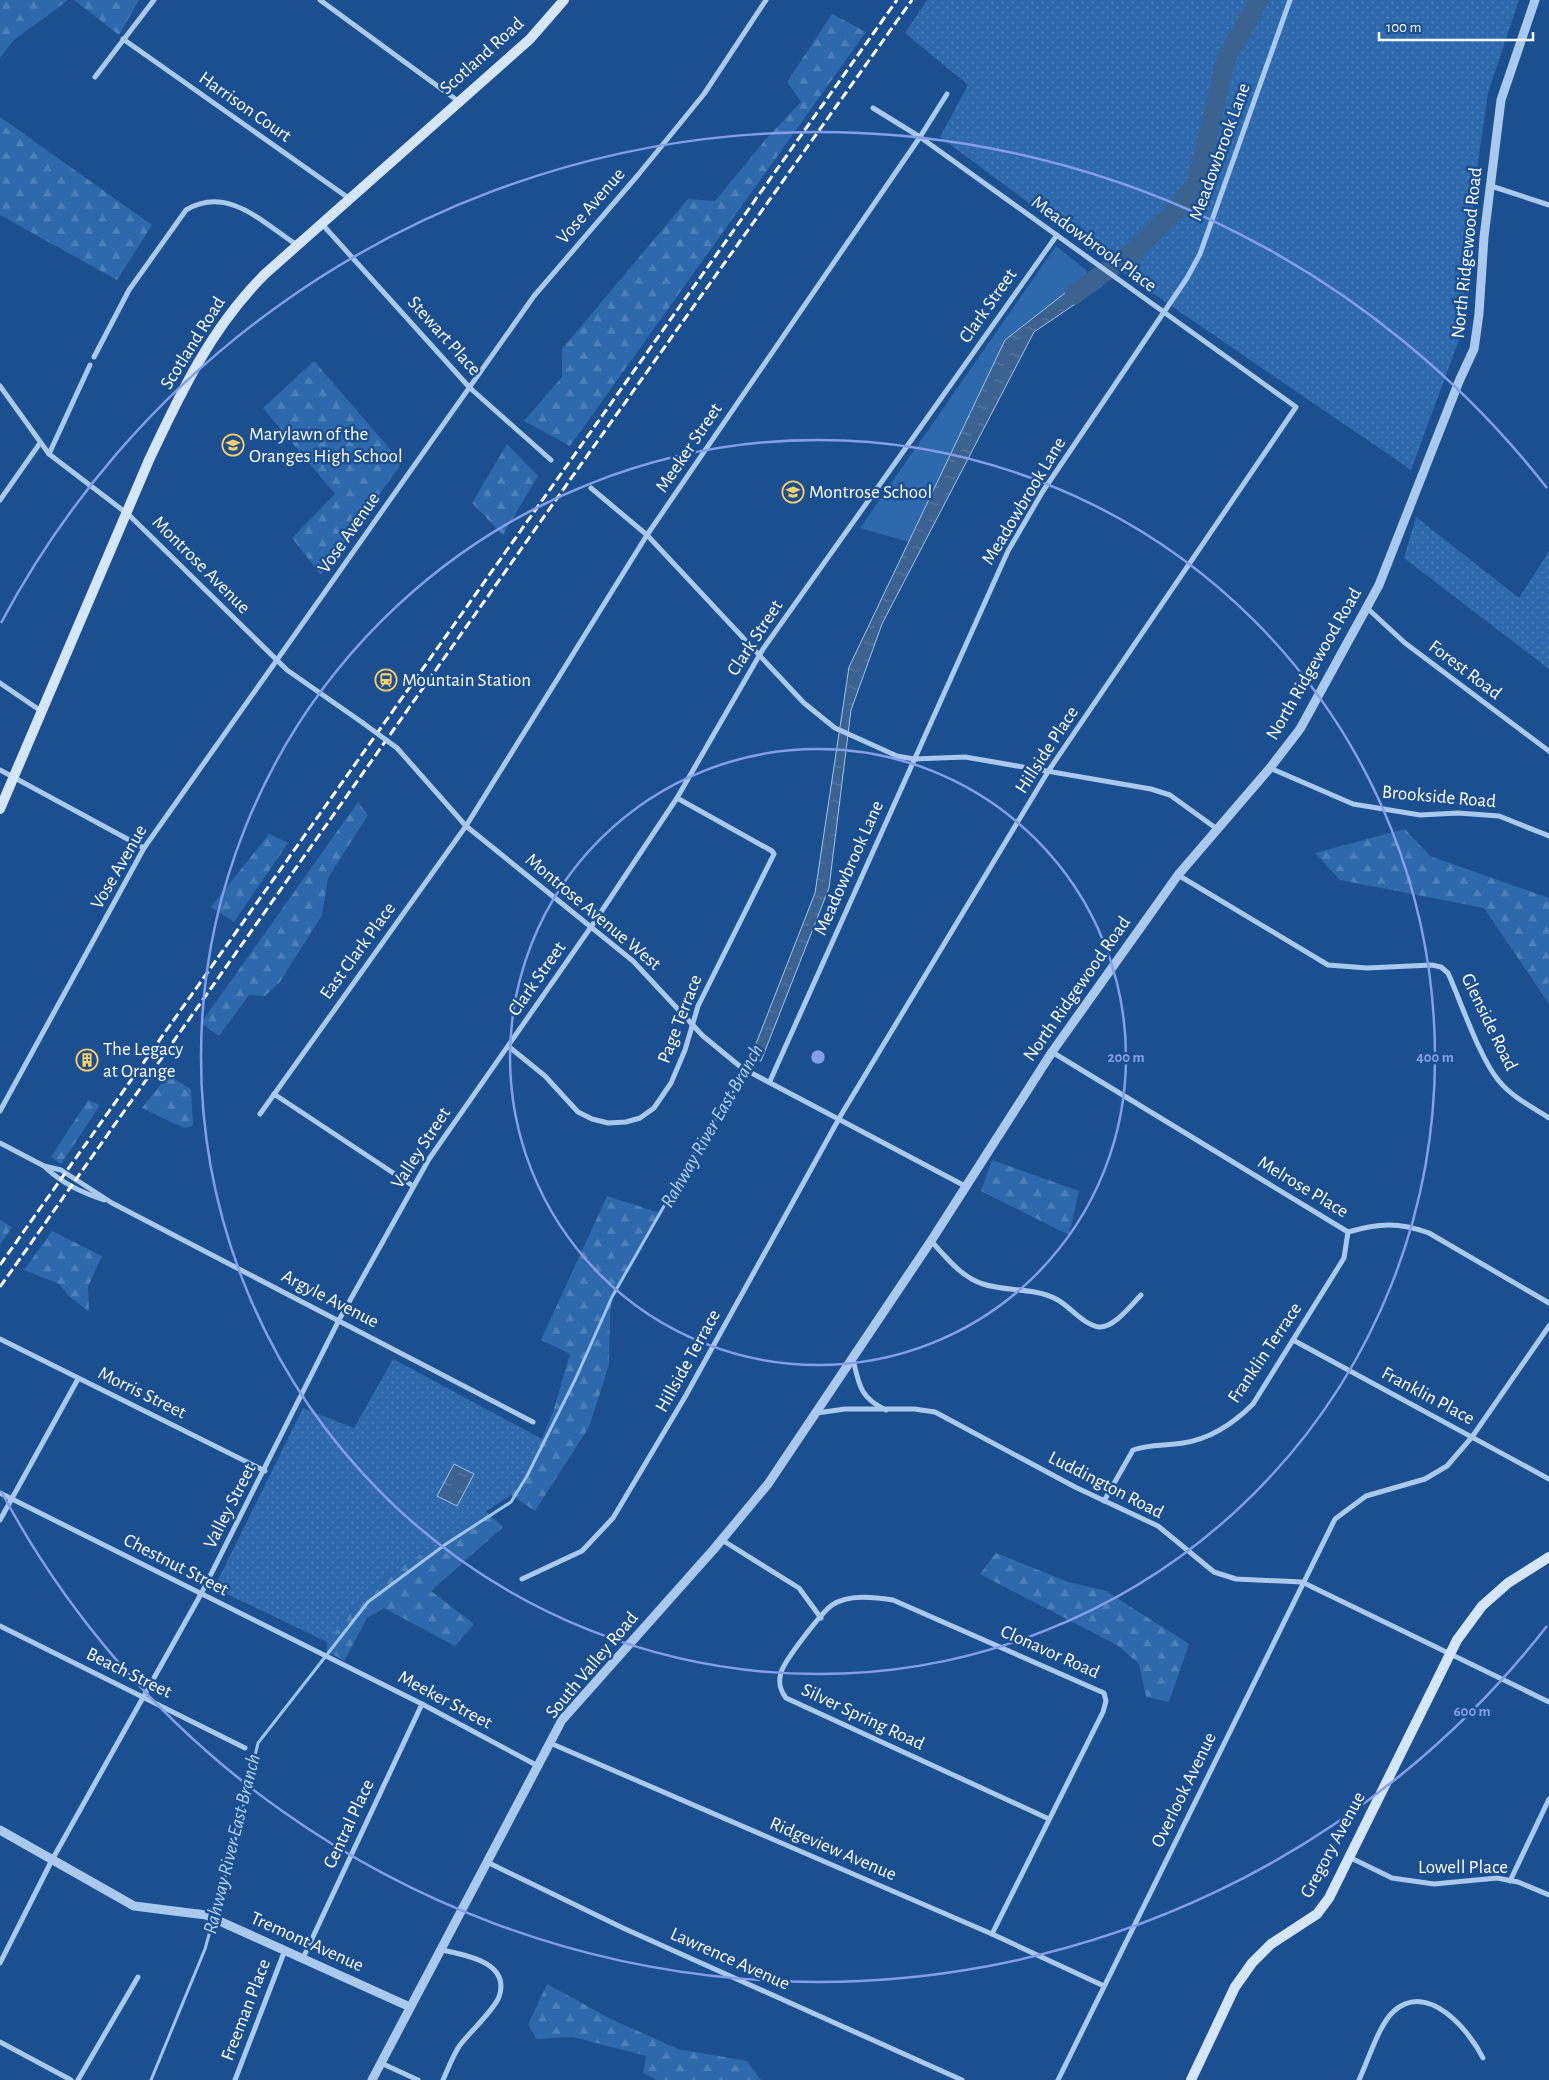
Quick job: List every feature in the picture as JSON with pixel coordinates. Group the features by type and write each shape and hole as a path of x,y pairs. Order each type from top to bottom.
{"main road":[{"name":"Scotland Road","path":"0,809 126,513 174,406 209,343 243,297 298,245 530,39 564,0"},
{"name":"Gregory Avenue","path":"1191,2080 1235,1987 1252,1963 1271,1944 1317,1914 1329,1898 1449,1655 1482,1606 1508,1583 1549,1557"}],"street":[{"path":"95,77 154,0"},
{"path":"320,0 458,102"},
{"name":"Vose Avenue","path":"0,1111 144,848 534,296 638,175 704,94 766,0"},
{"name":"Meadowbrook Lane","path":"770,1081 995,579 1021,527 1187,278 1200,254 1290,0"},
{"name":"North Ridgewood Road","path":"888,1305 1052,1052 1178,875 1270,768 1300,729 1379,585 1460,379 1474,349 1501,100 1535,0"},
{"name":"Harrison Court","path":"123,39 350,199"},
{"name":"Meeker Street","path":"466,826 647,535 920,137 947,94"},
{"name":"Meadowbrook Place","path":"873,108 920,137 1296,408"},
{"path":"1491,186 1549,205"},
{"path":"94,357 129,290 186,210 199,202 215,200 230,202 298,245"},
{"name":"Stewart Place","path":"322,224 470,388 551,460"},
{"name":"Clark Street","path":"493,1067 591,927 677,798 759,655 1057,236"},
{"path":"49,454 90,365"},
{"name":"Montrose Avenue","path":"0,386 49,454 126,513 276,661 397,748"},
{"name":"Hillside Place","path":"838,1119 1049,770 1296,408"},
{"path":"0,500 40,443"},
{"path":"592,488 647,535 804,703 835,728 897,756 914,760 965,757 1151,789 1170,795 1217,828"},
{"name":"Forest Road","path":"1367,608 1405,643 1549,751"},
{"path":"0,683 41,711"},
{"name":"Montrose Avenue West","path":"397,748 466,826 633,961 691,1024 742,1068 770,1081 965,1186"},
{"name":"Brookside Road","path":"1270,768 1353,804 1420,815 1458,813 1499,816 1549,836"},
{"path":"0,770 144,848"},
{"name":"Page Terrace","path":"508,1046 545,1076 578,1112 600,1121 626,1122 640,1118 654,1108 664,1096 685,1050 691,1024 698,1006 774,854 772,851 677,798"},
{"name":"East Clark Place","path":"260,1114 466,826"},
{"name":"Glenside Road","path":"1178,875 1328,965 1367,968 1432,964 1441,967 1448,973 1485,1058 1499,1081 1511,1094 1549,1118"},
{"name":"Melrose Place","path":"1052,1052 1348,1232 1382,1224 1408,1225 1430,1233 1549,1303"},
{"name":"Valley Street","path":"0,1963 52,1860 201,1594 265,1471 339,1320 413,1186 493,1067"},
{"path":"274,1094 413,1186"},
{"name":"Hillside Terrace","path":"522,1579 582,1552 613,1518 685,1397 838,1119"},
{"name":"Argyle Avenue","path":"0,1143 44,1166 61,1170 112,1203 533,1422"},
{"name":"Argyle Avenue","path":"44,1166 56,1178 76,1190 112,1203"},
{"name":"Franklin Terrace","path":"1104,1501 1125,1460 1133,1450 1146,1446 1184,1443 1215,1433 1242,1416 1253,1404 1344,1258 1348,1232"},
{"path":"931,1241 961,1273 983,1284 1038,1292 1057,1299 1091,1324 1100,1327 1113,1322 1141,1295"},
{"name":"South Valley Road","path":"372,2080 562,1720 722,1540 768,1484 888,1305"},
{"path":"1472,1437 1549,1326"},
{"name":"Franklin Place","path":"1294,1340 1549,1479"},
{"name":"Morris Street","path":"2,1341 265,1471"},
{"path":"853,1359 859,1385 871,1403 889,1411"},
{"path":"0,1520 78,1379"},
{"name":"Luddington Road","path":"817,1413 846,1409 889,1411 914,1409 935,1412 1104,1501 1158,1526 1214,1572 1236,1579 1302,1582 1549,1702"},
{"name":"Overlook Avenue","path":"1058,2080 1321,1542 1339,1514 1366,1496 1425,1480 1437,1473 1472,1437"},
{"name":"Chestnut Street","path":"0,1493 339,1662"},
{"path":"722,1540 799,1588 821,1618"},
{"name":"Clonavor Road","path":"821,1618 831,1606 845,1600 860,1597 893,1600 1104,1693 1106,1701 1103,1712 992,1934"},
{"name":"Silver Spring Road","path":"821,1618 788,1659 781,1671 780,1690 786,1698 1049,1819"},
{"name":"Beach Street","path":"0,1626 245,1748"},
{"name":"Meeker Street","path":"339,1662 538,1766"},
{"name":"Central Place","path":"303,1958 422,1704"},
{"name":"Ridgeview Avenue","path":"550,1743 992,1934 1104,1986"},
{"path":"1510,1881 1549,1799"},
{"name":"Tremont Avenue","path":"0,1830 134,1906 206,1915 410,2007"},
{"name":"Lowell Place","path":"1349,1857 1392,1878 1416,1883 1450,1884 1467,1879 1497,1878 1549,1895"},
{"name":"Lawrence Avenue","path":"486,1862 623,1928 962,2080"},
{"name":"Freeman Place","path":"235,2080 285,1950"},
{"path":"442,1950 474,1956 490,1965 498,1976 500,1987 499,1997 458,2048 443,2080"},
{"path":"78,2080 138,1977"},
{"path":"1359,2080 1386,2021 1400,2007 1416,2002 1432,2004 1468,2032 1483,2058"},
{"path":"0,2042 71,2080"},
{"path":"381,2063 418,2080"}],"green space":[{"path":"0,0 68,0 13,41 0,58"},
{"path":"74,0 139,0 119,35"},
{"path":"927,0 1519,0 1488,93 1476,176 1460,337 1411,470 1123,273 940,137 968,85 905,33"},
{"path":"832,14 866,32 570,446 524,421 562,377 562,349 688,199 715,201 766,139 801,102 787,82"},
{"path":"0,117 152,225 117,280 0,215"},
{"path":"1056,246 1086,270 1088,275 1005,340 909,542 860,528"},
{"path":"314,361 402,463 321,575 292,538 335,494 263,408"},
{"path":"507,444 538,476 503,535 472,503"},
{"path":"1416,517 1519,598 1549,551 1549,669 1404,558"},
{"path":"358,802 368,815 328,878 322,915 280,982 265,996 249,995 219,1036 201,1023"},
{"path":"1405,829 1430,856 1549,898 1549,1004 1484,908 1340,880 1315,853"},
{"path":"269,834 288,843 234,922 211,907"},
{"path":"168,1075 191,1089 193,1126 184,1128 142,1108"},
{"path":"88,1100 100,1105 61,1164 51,1157"},
{"path":"992,1160 1079,1191 1069,1235 981,1191"},
{"path":"607,1196 660,1213 612,1297 609,1365 589,1427 535,1511 511,1495 542,1438 553,1412 570,1354 541,1340"},
{"path":"0,1220 12,1227 0,1245"},
{"path":"52,1231 102,1256 88,1287 89,1312 69,1296 59,1284 24,1270"},
{"path":"393,1359 542,1439 511,1495 370,1587 327,1642 214,1588 303,1408 354,1428"},
{"path":"486,1511 503,1527 431,1591 474,1624 455,1646 384,1608 367,1618 344,1661 327,1651 327,1642 370,1587"},
{"path":"996,1553 1068,1582 1106,1591 1189,1644 1169,1702 1146,1697 1139,1664 1117,1645 980,1574"},
{"path":"547,1984 611,2019 678,2049 747,2061 761,2080 656,2080 643,2073 646,2056 573,2037 537,2039 528,2025"}],"water":[{"path":"1088,275 1103,285 1034,332 882,624 851,710 829,888 761,1061 750,1059 815,893 849,667 1005,340"},
{"path":"454,1464 474,1474 457,1506 437,1496"}],"waterway":[{"name":"Rahway River East Branch","path":"1074,295 1136,249 1177,209 1197,182 1226,59 1259,0"},
{"name":"Rahway River East Branch","path":"151,2080 205,1949 236,1837 258,1743 368,1602 446,1544 511,1502 527,1476 575,1380 612,1297 699,1145 756,1057"}],"railway":[{"path":"0,1265 897,0"},
{"path":"0,1287 577,470 912,0"}],"place":[{"name":"Marylawn of the Oranges High School","path":"233,445"},
{"name":"Montrose School","path":"793,492"},
{"name":"Mountain Station","path":"386,680"},
{"name":"The Legacy at Orange","path":"87,1060"}]}
